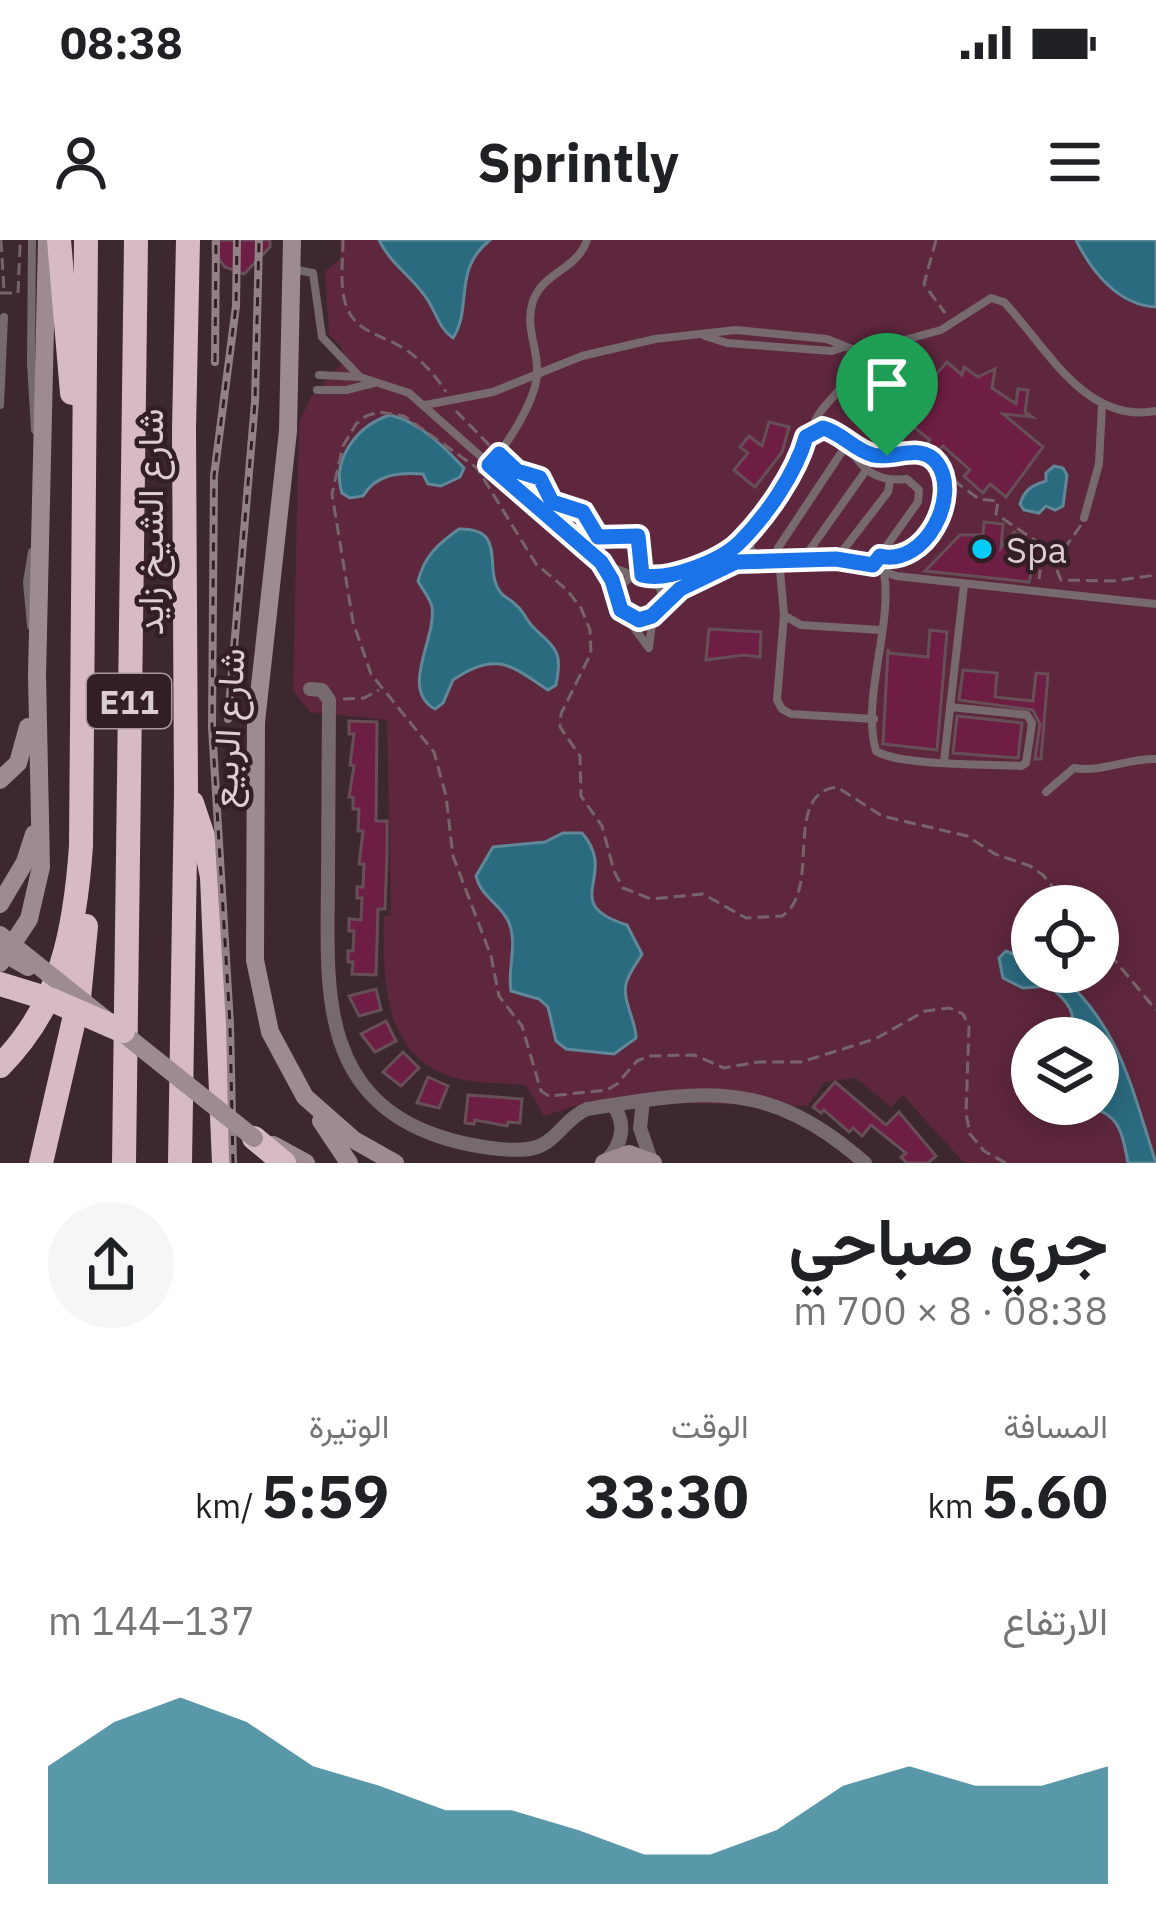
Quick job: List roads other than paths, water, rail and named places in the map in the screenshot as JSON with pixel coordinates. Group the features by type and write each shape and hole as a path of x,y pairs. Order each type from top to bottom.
{"highway":[{"path":"59,240 82,466"},
{"path":"0,1066 33,1027 58,980 73,930 81,846 86,240"},
{"name":"شارع الشيخ زايد","path":"124,1163 136,240"},
{"name":"شارع الشيخ زايد","path":"180,1163 188,240"},
{"path":"186,792 206,842 212,877 224,1163"},
{"path":"41,1163 82,978 87,884 81,846"},
{"path":"0,984 123,1030"},
{"path":"254,1138 284,1163"}],"main road":[{"name":"شارع الربيع","path":"292,240 295,382 256,722 255,960 271,1032 305,1097 354,1140 395,1163"},
{"path":"0,963 23,932 37,894 42,833 37,675 41,478 37,242"},
{"path":"0,780 18,763 24,749 37,675"},
{"path":"0,904 31,848 38,787"},
{"path":"0,935 254,1138 306,1163"},
{"path":"0,951 65,985"},
{"path":"305,1097 349,1163"},
{"path":"605,1161 629,1154 652,1162"}],"street":[{"path":"310,689 322,690 329,700 328,996 340,1045 384,1106 427,1132 476,1145 540,1147 580,1112 706,1093 756,1100 814,1124 866,1163"},
{"path":"643,1101 640,1133 652,1162"},
{"path":"605,1161 621,1133 621,1118 613,1106"},
{"path":"621,1133 640,1133"}],"lane":[{"path":"489,465 518,421 537,374 529,325 532,303 550,276 575,262 587,240"},
{"path":"292,269 313,273 322,337 360,377"},
{"path":"425,405 493,392 606,349 656,339 736,330 827,339 860,349 953,323 985,299 998,299 1036,336 1072,382 1102,405 1131,413 1156,411"},
{"path":"0,405 4,316"},
{"path":"617,596 623,583 642,576 667,577 738,544 799,461 815,418 853,376 860,349"},
{"path":"319,376 360,377 400,388 601,562 659,586 661,605"},
{"path":"316,390 346,391 381,383"},
{"path":"1084,518 1099,464 1102,405"},
{"path":"811,432 823,428 835,432 871,454 923,453 941,470 942,507 932,531 904,556 880,556"},
{"path":"835,432 867,470 890,481 913,481 920,496 873,565"},
{"path":"845,447 783,536 778,559 784,615 777,695 782,709 791,714 874,719"},
{"path":"803,559 867,470"},
{"path":"836,559 888,492 890,481"},
{"path":"749,531 748,544 760,560"},
{"path":"716,557 836,559 873,565 896,576 1156,604"},
{"path":"626,616 639,620 652,616 697,580 744,560"},
{"path":"601,562 626,616 650,648 652,616"},
{"path":"883,571 886,590 874,719 874,747 879,754 1021,766 1029,757 1032,723 1027,716 950,707"},
{"path":"944,761 964,584"},
{"path":"784,615 801,625 880,630"},
{"path":"1046,792 1074,768 1156,759"}],"water":[{"path":"379,240 490,240 471,264 453,338 425,296"},
{"path":"1076,240 1156,240 1156,307 1130,300 1108,285"},
{"path":"390,415 439,443 464,468 460,477 441,486 428,484 423,474 397,474 374,483 363,496 350,498 342,493 340,468 350,445 367,427"},
{"path":"1054,466 1067,475 1063,506 1055,510 1046,506 1039,513 1024,510 1020,504 1024,495 1046,481 1046,473"},
{"path":"459,529 484,535 501,593 519,607 556,652 556,685 548,690 513,668 492,664 453,680 443,703 435,709 425,700 420,676 432,607 418,581 433,551"},
{"path":"563,833 582,833 592,848 596,907 627,925 642,954 625,990 636,1038 614,1054 566,1049 556,1041 548,1007 539,999 511,991 509,923 476,876 493,847 545,842"},
{"path":"1006,951 1011,953 1011,982 1003,978 999,958"},
{"path":"1057,993 1079,993 1098,1017 1072,1017"},
{"path":"1119,1056 1156,1163 1128,1163 1116,1125"}],"railway":[{"path":"215,362 216,240"},
{"path":"233,1163 230,1024 212,727 214,476 236,306 237,240"},
{"path":"228,719 255,402 259,240"}],"place":[{"name":"Spa","path":"982,549"}]}
